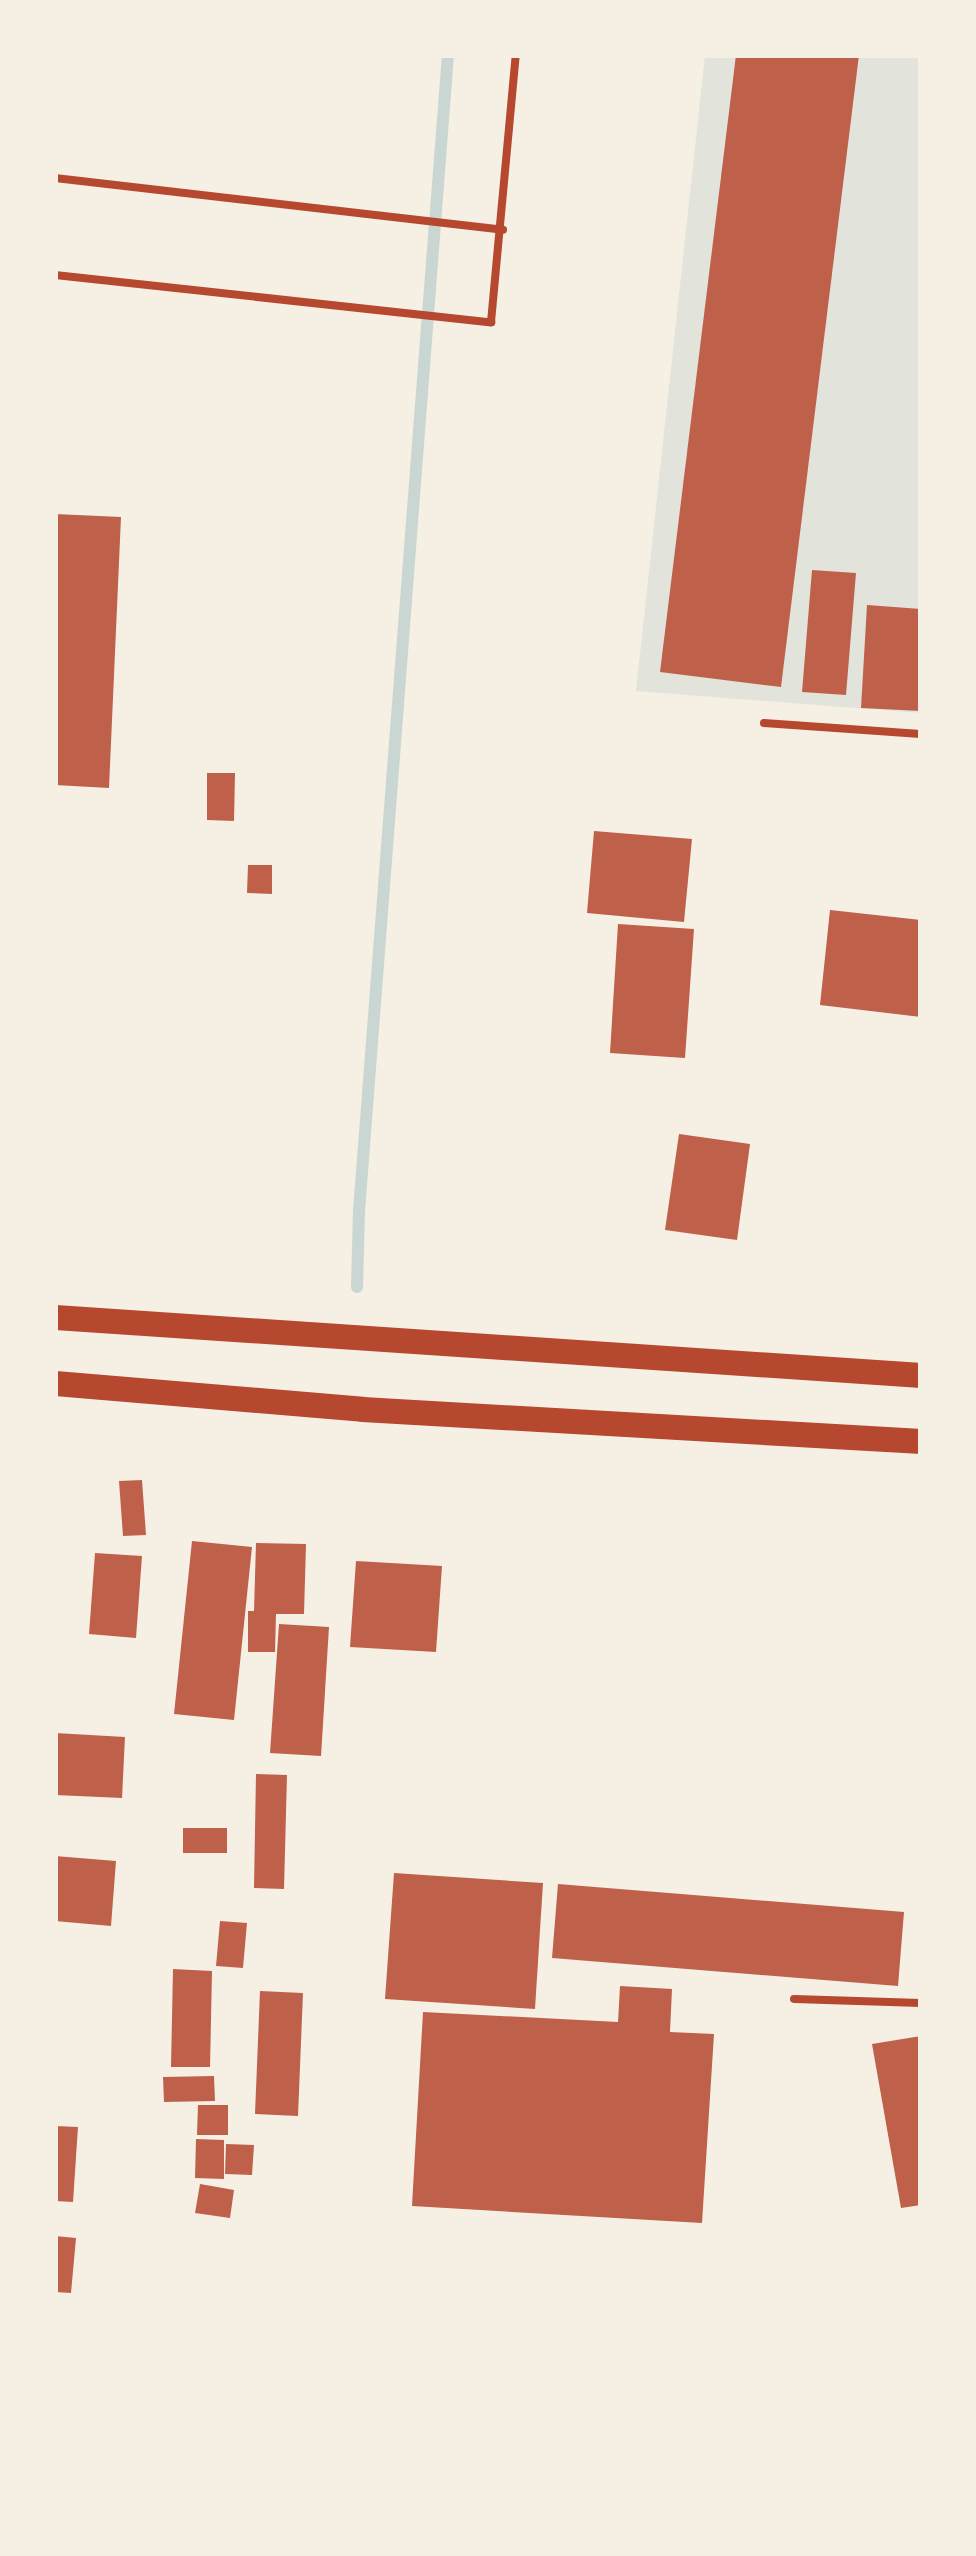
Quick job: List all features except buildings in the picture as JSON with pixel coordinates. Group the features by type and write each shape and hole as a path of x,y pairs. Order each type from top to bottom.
{"main road":[{"path":"55,1317 921,1375"},
{"path":"55,1383 362,1409 921,1441"}],"lane":[{"path":"55,276 491,322 503,230 516,55"},
{"path":"55,178 503,230"},
{"path":"764,723 921,734"},
{"path":"794,1999 921,2003"}],"shaded area":[{"path":"705,55 921,55 921,713 636,691"}],"waterway":[{"path":"357,1287 359,1211 448,55"}]}
